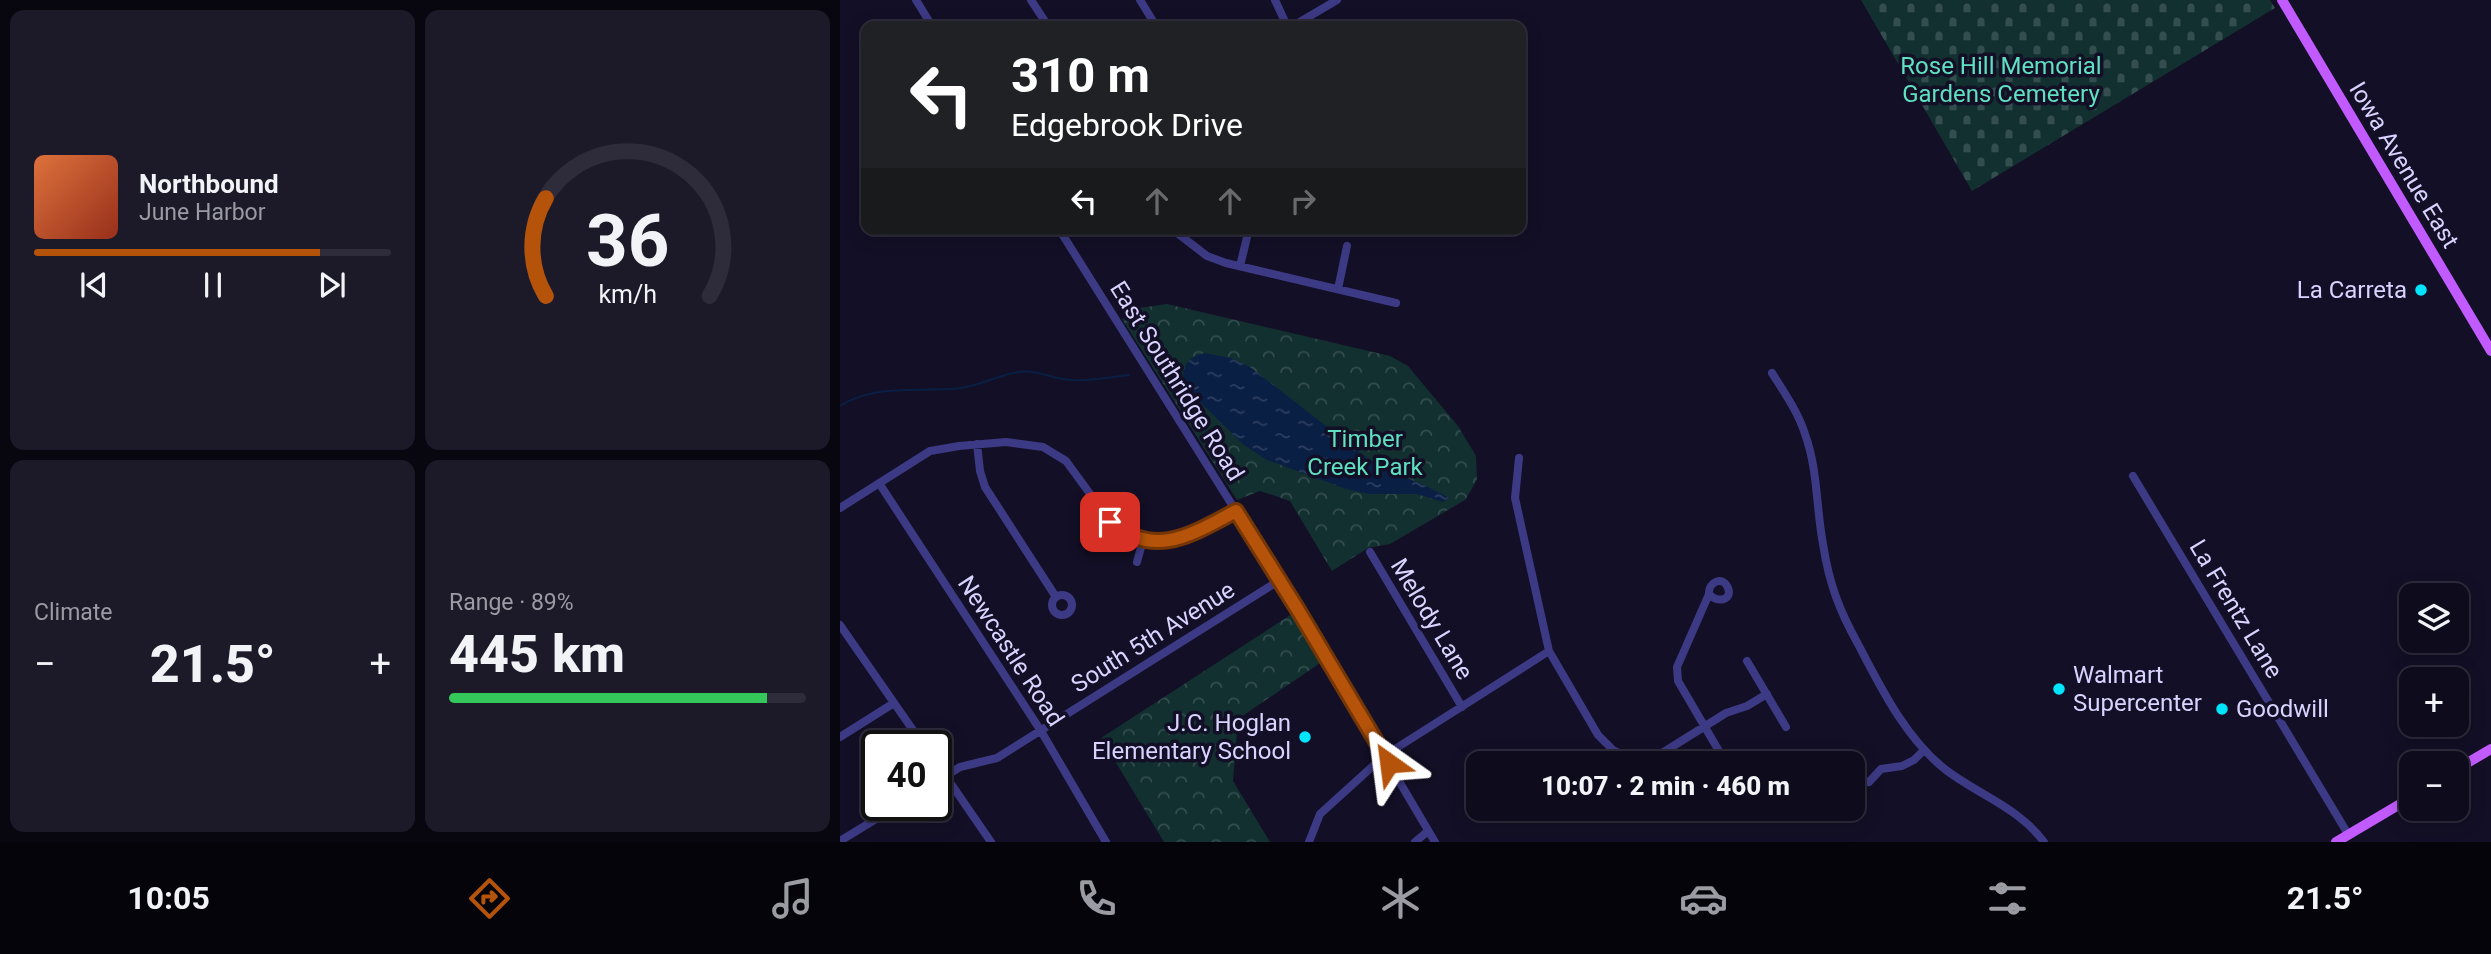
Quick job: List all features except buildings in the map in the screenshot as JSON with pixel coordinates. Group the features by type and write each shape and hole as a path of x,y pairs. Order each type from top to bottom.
{"main road":[{"name":"Iowa Avenue East","path":"2282,0 2491,351"},
{"path":"2469,762 2491,749"},
{"path":"2336,842 2399,805"}],"street":[{"path":"916,0 929,21"},
{"path":"1031,0 1045,21"},
{"path":"1140,0 1153,21"},
{"path":"1275,0 1285,21"},
{"path":"1301,21 1337,0"},
{"name":"East Southridge Road","path":"1063,235 1280,580 1435,842"},
{"path":"1180,235 1207,256 1396,303"},
{"path":"1240,266 1248,235"},
{"path":"1338,289 1347,246"},
{"path":"1772,373 1805,433 1815,473 1822,543 1834,597 1894,708 1924,750 1946,769 2007,807 2026,822 2044,842"},
{"path":"840,508 930,452 977,444 1020,442 1050,450 1066,461 1110,522 1143,540 1176,540 1236,511"},
{"path":"977,444 985,487 1056,597"},
{"path":"1518,458 1515,498 1549,651 1598,735 1613,750 1628,757 1659,755 1726,713 1747,706 1767,694"},
{"name":"La Frentz Lane","path":"2133,476 2348,834"},
{"name":"Newcastle Road","path":"879,483 1041,731 1106,842"},
{"path":"1137,562 1143,540"},
{"name":"Melody Lane","path":"1370,552 1462,707"},
{"name":"South 5th Avenue","path":"952,773 966,765 997,758 1280,580"},
{"path":"1709,594 1677,667 1678,681 1719,751"},
{"path":"840,625 913,730"},
{"path":"1309,842 1316,818 1384,756 1549,651"},
{"path":"1747,661 1786,727"},
{"path":"840,737 894,703"},
{"path":"1869,782 1881,769 1902,766 1914,760 1924,750"},
{"path":"952,785 991,842"},
{"path":"840,841 873,821"},
{"path":"1415,842 1428,831"}],"green space":[{"name":"Rose Hill Memorial Gardens Cemetery","path":"1861,0 2270,0 2275,8 1972,191"},
{"name":"Timber Creek Park","path":"1167,304 1390,356 1408,366 1458,426 1476,456 1477,480 1465,500 1390,544 1368,548 1332,571 1290,501 1260,491 1237,500 1122,319 1140,308"},
{"path":"1298,610 1326,659 1238,719 1233,781 1270,842 1164,842 1101,738"}],"water":[{"path":"1204,353 1231,358 1250,367 1367,458 1449,498 1443,502 1417,494 1369,494 1346,489 1267,460 1244,445 1202,404 1184,381 1186,364 1193,357"}],"waterway":[{"path":"840,406 868,394 961,388 1018,372 1077,380 1129,375"},
{"path":"1173,379 1184,381"}],"place":[{"name":"La Carreta","path":"2421,290"},
{"name":"Walmart Supercenter","path":"2059,689"},
{"name":"Goodwill","path":"2222,709"},
{"name":"J.C. Hoglan Elementary School","path":"1305,737"}],"route":[{"path":"1110,522 1131,536 1143,540 1167,541 1188,536 1236,511 1389,763"}]}
